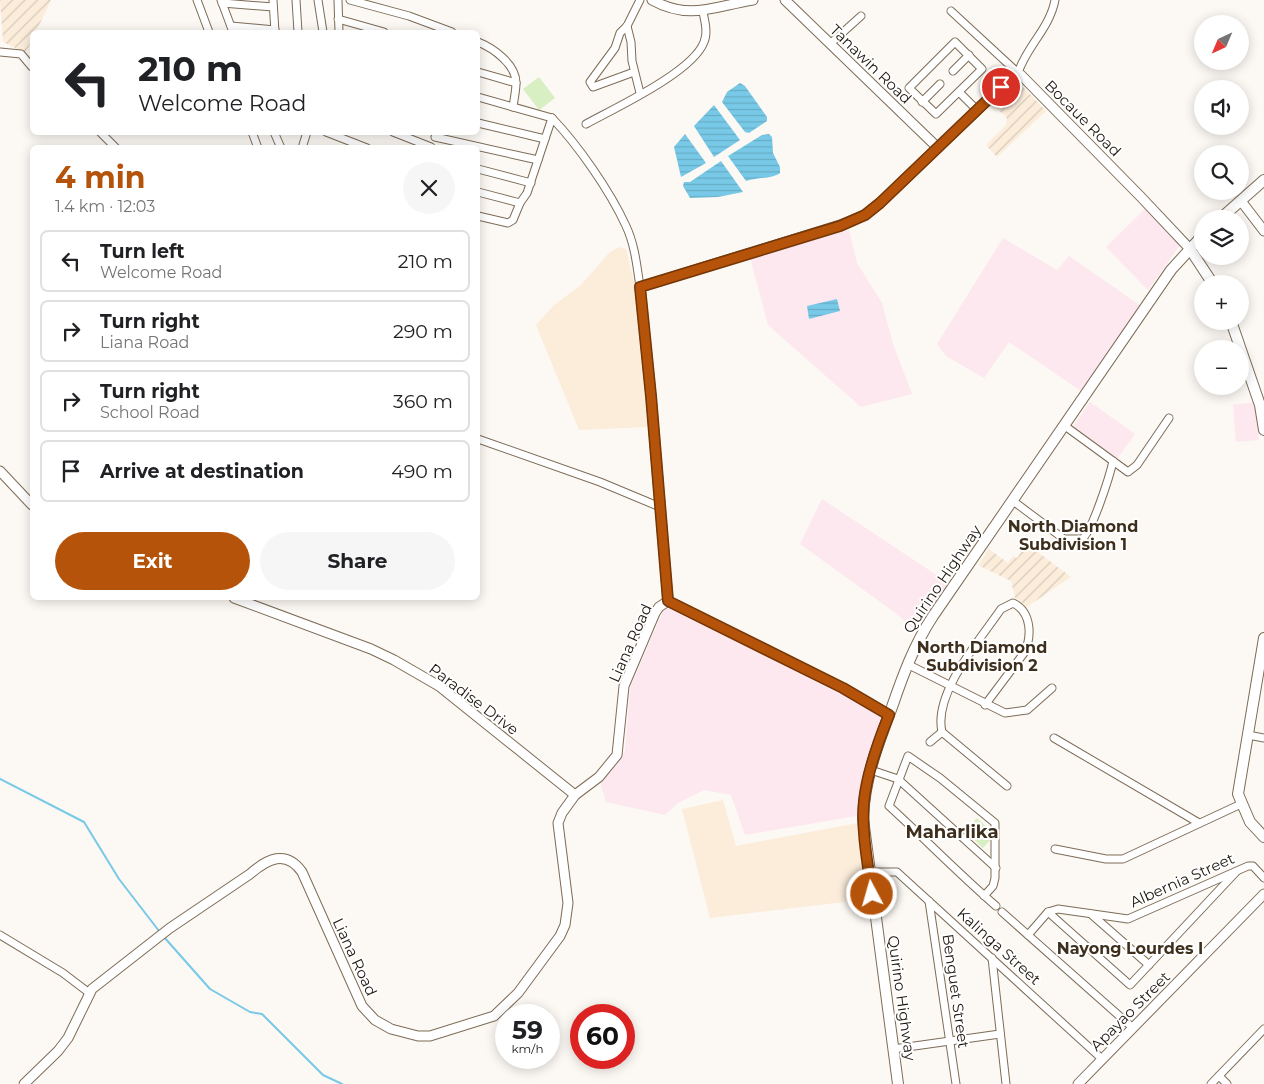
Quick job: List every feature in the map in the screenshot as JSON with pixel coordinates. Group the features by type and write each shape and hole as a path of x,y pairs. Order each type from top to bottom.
{"main road":[{"path":"1230,210 1264,180"},
{"name":"Quirino Highway","path":"898,1084 863,819 864,802 871,770 889,715 907,664 933,616 1172,270 1194,245"},
{"path":"1190,249 1207,275"},
{"path":"1234,330 1260,405 1264,430"},
{"path":"1264,638 1238,782 1238,794 1241,804 1250,822 1264,837"}],"street":[{"path":"197,0 208,30"},
{"path":"296,0 298,30"},
{"path":"318,0 323,30"},
{"path":"338,0 339,30"},
{"path":"350,0 409,16 447,30"},
{"path":"634,72 593,87 590,82 615,48 620,33 627,26 640,0"},
{"path":"652,0 678,10 703,12 753,0"},
{"name":"Tanawin Road","path":"785,0 938,148"},
{"path":"480,98 552,118 569,136 626,227 635,255 640,287 858,219 880,203 1012,75 1018,73 1021,64 1048,22 1055,0"},
{"path":"254,30 232,29 222,2 273,4 275,30"},
{"name":"Bocaue Road","path":"951,11 1018,73 1190,249"},
{"path":"586,124 674,74 696,55 705,37 703,12"},
{"path":"831,43 861,16"},
{"path":"338,20 376,30"},
{"path":"627,26 634,72 640,93"},
{"path":"480,43 496,52 510,69 516,82 513,107"},
{"path":"952,43 957,44 969,55 982,69 960,93 936,114 909,88 952,43"},
{"path":"0,52 21,54 30,65"},
{"path":"953,71 969,55"},
{"path":"480,73 516,82"},
{"path":"922,102 940,84"},
{"path":"960,93 977,110"},
{"path":"480,216 512,222 531,183 552,118"},
{"path":"480,123 545,139"},
{"path":"103,135 113,145"},
{"path":"331,135 359,145"},
{"path":"401,135 426,145"},
{"path":"439,135 479,145"},
{"path":"480,145 538,160"},
{"path":"480,170 531,183"},
{"path":"480,193 520,203"},
{"path":"1241,201 1264,231"},
{"name":"Liana Road","path":"24,1084 52,1058 68,1038 88,992 170,928 270,859 286,860 296,864 302,872 356,996 375,1020 391,1029 418,1036 430,1036 487,1020 518,993 565,926 568,902 558,823 562,813 575,796 599,777 617,755 624,686 658,607 668,601 640,287"},
{"path":"1065,426 1128,472 1137,464 1169,418"},
{"path":"480,440 600,482 660,507"},
{"path":"1013,501 1064,539 1082,539 1089,532 1099,501 1108,485 1113,461"},
{"path":"0,471 30,503"},
{"name":"Paradise Drive","path":"239,600 371,649 402,664 439,686 575,796"},
{"path":"668,601 843,688 889,715"},
{"path":"985,705 1029,644 1030,632 1023,611 1013,603 1001,609 950,684 940,717 942,732 1007,786"},
{"path":"907,664 950,684 985,705 1005,713 1020,713 1033,706 1052,688"},
{"path":"930,742 942,732"},
{"path":"1248,734 1264,738"},
{"path":"1054,738 1199,823"},
{"path":"984,896 993,886 996,868 995,823 940,778 908,756 889,806 984,896 996,906"},
{"path":"871,770 898,779 996,868"},
{"path":"1055,849 1106,859 1123,859 1241,804"},
{"name":"Albernia Street","path":"1048,912 1064,908 1090,914 1128,919 1248,866 1253,866 1264,878"},
{"name":"Kalinga Street","path":"870,872 897,872 1102,1059"},
{"path":"1028,935 1048,912 1130,985 1236,872"},
{"name":"Apayao Street","path":"1078,1084 1264,894"},
{"name":"Benguet Street","path":"929,901 956,1084"},
{"path":"1002,912 1133,1028"},
{"path":"1090,914 1149,965"},
{"path":"0,935 63,973 88,992"},
{"path":"992,958 1006,1084"},
{"path":"1211,1084 1264,1028"},
{"path":"894,1049 1000,1034"},
{"path":"1219,1076 1227,1084"}],"shaded area":[{"path":"0,0 51,0 37,30 30,30 30,44 26,53 3,42"},
{"path":"1011,85 1021,85 1046,111 997,157 986,145 1006,125 1007,118 993,105"},
{"path":"1145,209 1180,245 1148,290 1106,247"},
{"path":"849,230 857,263 882,303 893,344 912,394 861,407 768,325 750,257"},
{"path":"1003,238 1057,270 1069,256 1141,306 1081,391 1009,342 984,378 946,356 937,344"},
{"path":"619,247 626,249 635,286 648,427 579,430 536,325 554,305 581,285 609,253"},
{"path":"1090,402 1135,434 1117,459 1072,428"},
{"path":"1255,402 1259,440 1236,442 1233,405"},
{"path":"822,499 950,584 917,632 897,614 800,544"},
{"path":"1027,544 1071,577 1025,608 1022,602 1015,598 1011,581 978,565 989,549 1008,563 1013,556 1017,558"},
{"path":"666,604 882,714 863,815 745,835 731,795 704,790 678,803 665,815 606,802 600,782 625,751 630,687"},
{"path":"723,800 736,846 858,823 870,899 710,918 682,809"}],"green space":[{"path":"539,77 555,98 539,110 523,89"},
{"path":"977,818 995,835 983,848 965,831"}],"water":[{"path":"740,83 745,86 767,117 767,121 749,133 745,132 722,102 727,92"},
{"path":"714,105 740,140 714,157 694,126"},
{"path":"685,134 706,163 681,177 674,147"},
{"path":"769,134 772,137 773,153 780,167 780,173 746,181 728,156 762,135"},
{"path":"721,161 743,192 718,197 690,198 683,186 684,182 690,182"},
{"path":"837,299 840,311 809,319 807,306"}],"waterway":[{"path":"0,779 84,822 119,879 159,931"},
{"path":"164,937 210,989 250,1012 262,1014 323,1075 342,1084"}],"district":[{"name":"North Diamond Subdivision 1","path":"1073,535"},
{"name":"North Diamond Subdivision 2","path":"982,656"},
{"name":"Maharlika","path":"952,832"},
{"name":"Nayong Lourdes I","path":"1130,948"}],"route":[{"path":"872,894 863,819 864,802 873,760 889,715 843,688 668,601 640,287 858,219 880,203 1001,87"}]}
